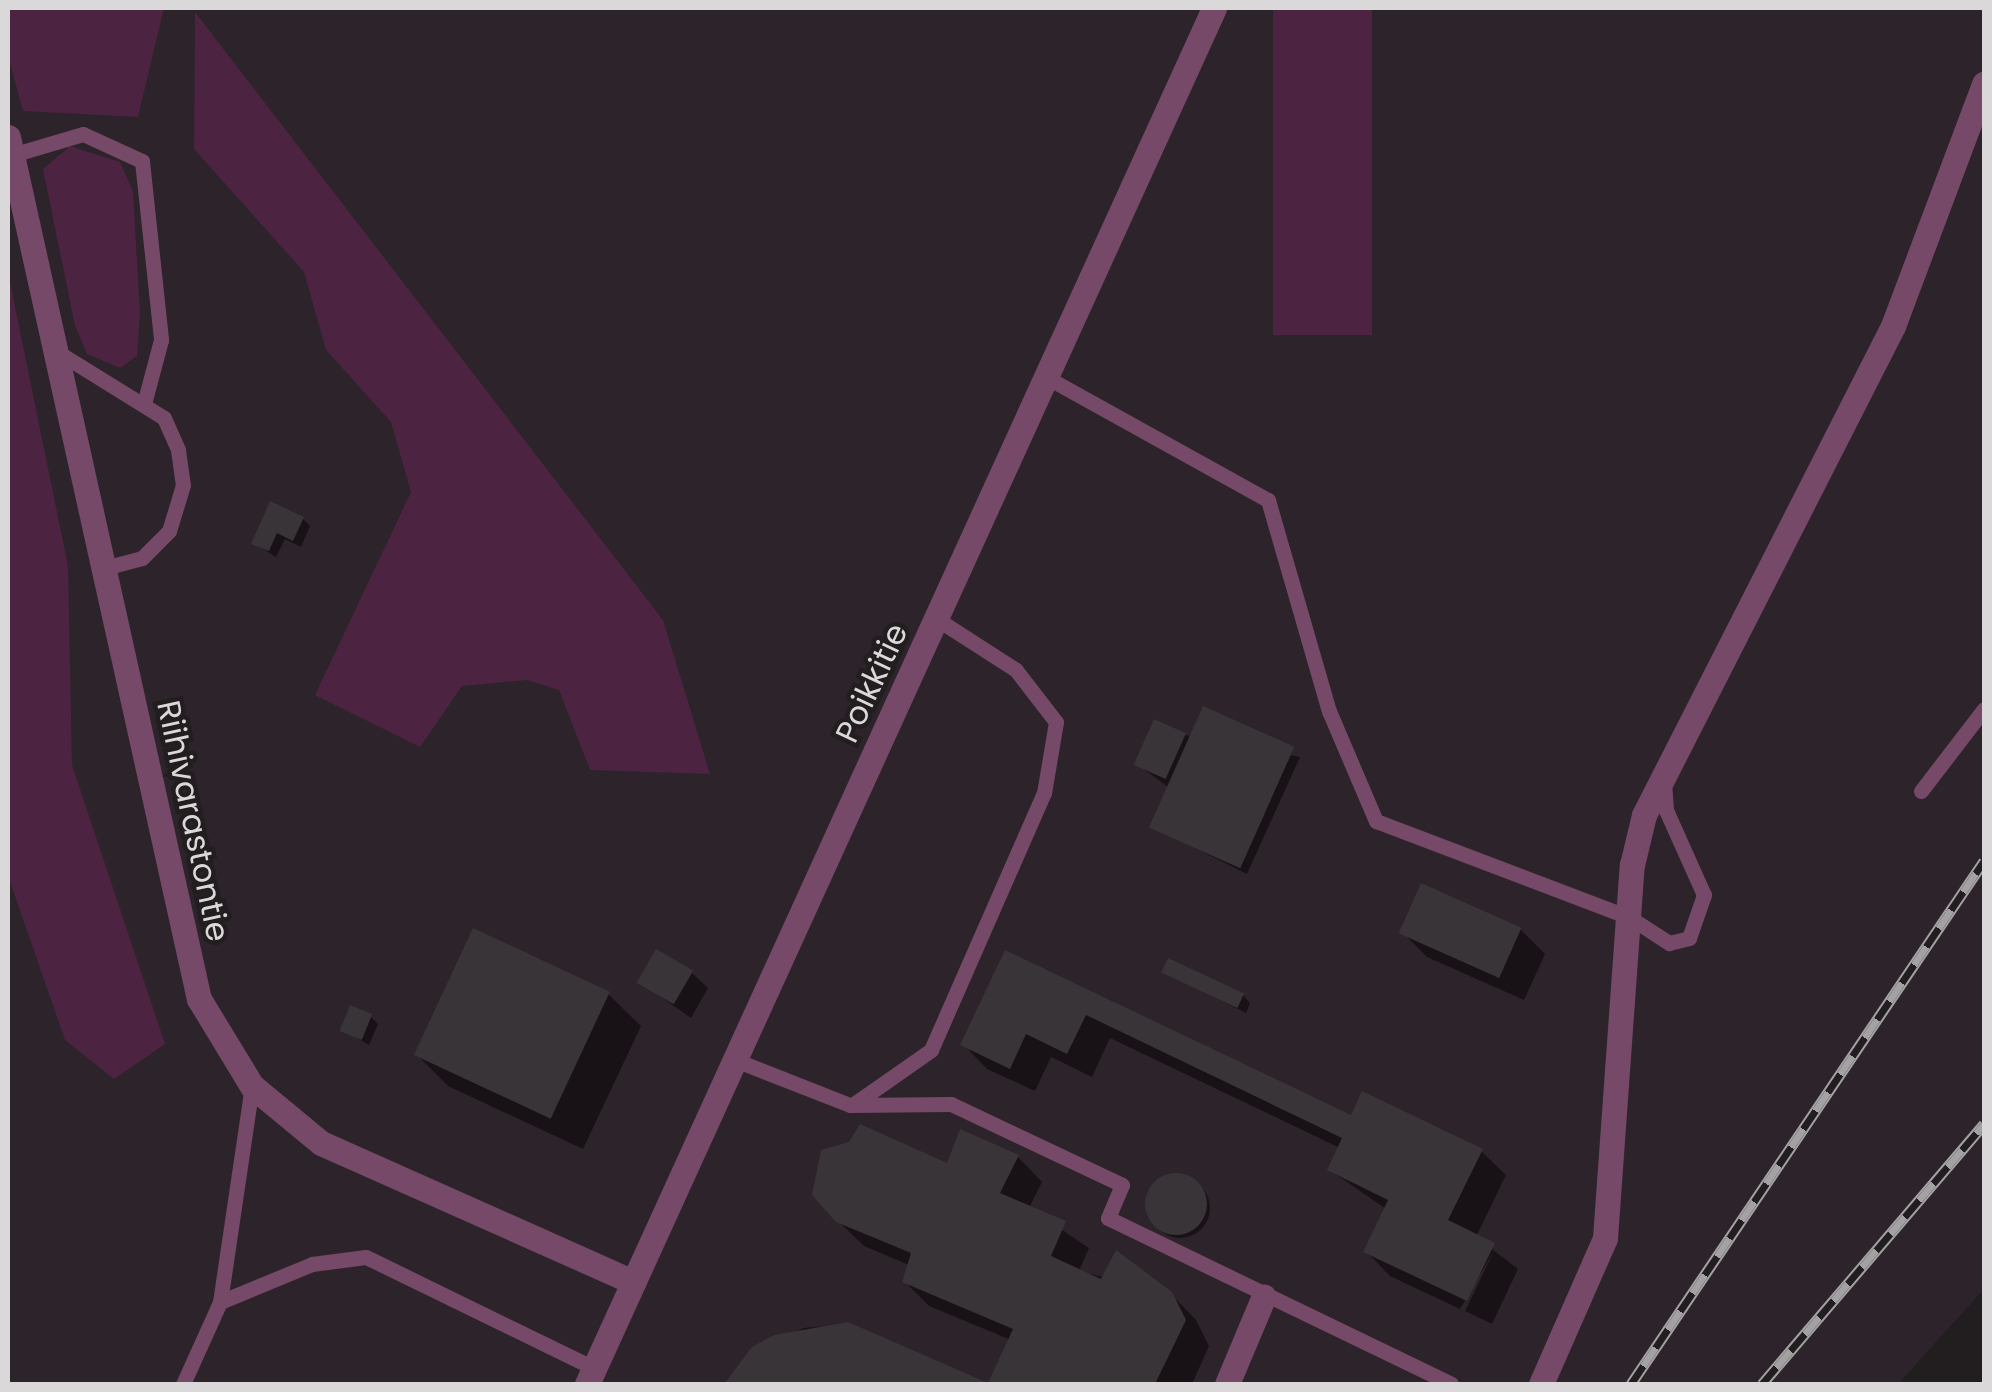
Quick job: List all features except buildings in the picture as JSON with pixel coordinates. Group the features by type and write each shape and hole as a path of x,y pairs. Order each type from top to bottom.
{"street":[{"name":"Poikkitie","path":"591,1376 1214,8"},
{"path":"1541,1384 1605,1238 1629,917 1640,832 1664,772 1893,326 1984,84"},
{"name":"Riihivarastontie","path":"10,146 199,999 252,1086 322,1143 634,1282"},
{"path":"1227,1384 1264,1296"}],"lane":[{"path":"10,146 83,134 142,162 161,340 144,404"},
{"path":"56,351 164,418 183,484 169,531 142,558 105,568"},
{"path":"1046,377 1268,500 1329,711 1376,821 1629,917 1669,943 1689,938 1698,922 1700,872 1666,810 1664,772"},
{"path":"850,1106 931,1050 1044,793 1056,722 1016,670 936,620"},
{"path":"1922,790 1984,708"},
{"path":"735,1060 850,1106 951,1104 1122,1185 1108,1218 1451,1384"},
{"path":"183,1384 220,1302 252,1086"},
{"path":"220,1302 312,1264 366,1257 591,1376"}],"shaded area":[{"path":"8,8 1984,8 1984,1289 1898,1384 8,1384"},
{"path":"8,8 164,8 138,117 23,111 8,56"},
{"path":"1273,8 1372,8 1372,335 1273,335"},
{"path":"195,12 663,620 710,774 590,770 559,690 527,680 462,686 420,747 315,695 411,492 391,422 326,350 304,272 194,149"},
{"path":"70,146 120,162 133,191 140,312 137,356 120,368 87,354 75,326 43,169"},
{"path":"8,272 68,566 72,765 165,1044 114,1079 65,1040 8,876"}],"railway":[{"path":"1631,1384 1984,861"},
{"path":"1762,1384 1984,1124"}]}
